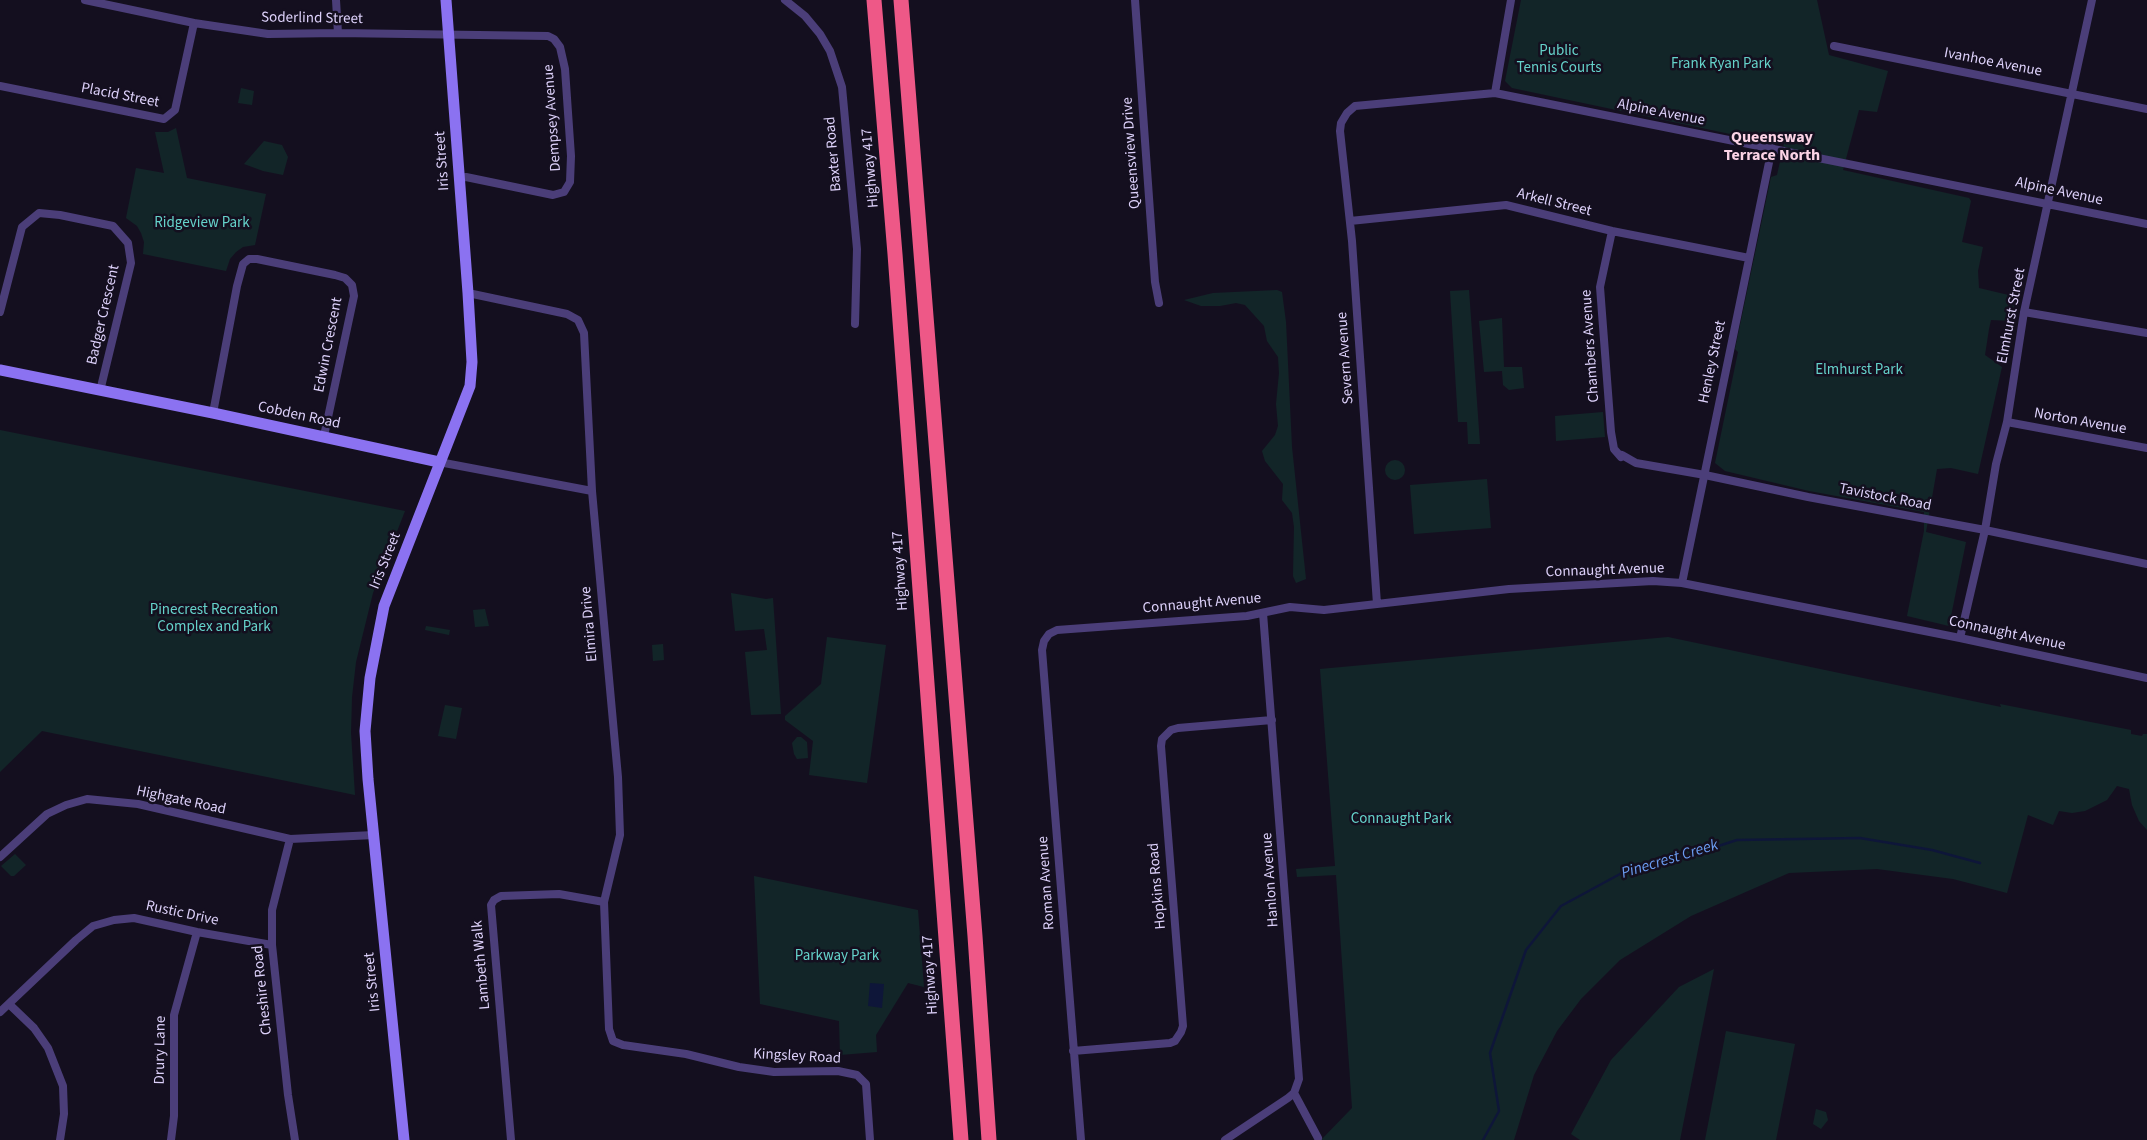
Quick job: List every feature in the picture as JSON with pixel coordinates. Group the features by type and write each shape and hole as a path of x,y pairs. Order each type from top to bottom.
{"highway":[{"name":"Highway 417","path":"874,0 895,254 961,1140"},
{"path":"901,0 975,936 989,1140"}],"street":[{"name":"Soderlind Street","path":"86,0 103,2 194,24 268,34 338,33 541,36"},
{"path":"336,0 338,33"},
{"name":"Iris Street","path":"404,1140 365,730 370,678 384,606 470,386 472,362 468,293 446,0"},
{"name":"Baxter Road","path":"785,0 805,16 820,34 830,51 842,87 857,249 855,324"},
{"name":"Queensview Drive","path":"1134,0 1154,274 1159,303"},
{"path":"1495,93 1511,0"},
{"name":"Elmhurst Street","path":"1960,638 1985,530 1996,464 2007,422 2024,312 2092,0"},
{"name":"Placid Street","path":"0,86 164,119 175,110 194,24"},
{"name":"Dempsey Avenue","path":"459,178 466,177 553,195 564,192 570,182 571,156 563,62 560,47 554,39 541,36"},
{"name":"Ivanhoe Avenue","path":"1834,46 2147,109"},
{"name":"Alpine Avenue","path":"1347,113 1355,106 1495,93 2147,224"},
{"name":"Severn Avenue","path":"1347,113 1341,122 1340,131 1350,221 1377,604"},
{"name":"Henley Street","path":"1682,583 1772,148"},
{"name":"Arkell Street","path":"1350,221 1506,205 1612,231 1749,258"},
{"name":"Badger Crescent","path":"0,312 22,227 39,213 60,215 113,226 128,243 131,263 100,391"},
{"name":"Chambers Avenue","path":"1612,231 1600,287 1610,432 1614,449 1621,457"},
{"name":"Edwin Crescent","path":"214,412 237,286 243,264 249,260 257,259 335,275 345,278 352,285 354,296 324,436"},
{"name":"Elmira Drive","path":"468,293 567,314 578,320 584,333 592,491 619,802 620,835 604,902 609,1029 612,1038"},
{"path":"2024,312 2147,333"},
{"name":"Cobden Road","path":"0,370 214,412 439,462 592,491"},
{"name":"Norton Avenue","path":"2007,422 2147,448"},
{"name":"Tavistock Road","path":"1621,457 1622,455 1636,463 1985,530 2147,564"},
{"name":"Connaught Avenue","path":"1058,630 1233,617 1290,608 1318,611 1548,587 1653,581 1682,583 1960,638 2147,678"},
{"name":"Hanlon Avenue","path":"1263,613 1299,1067 1299,1079 1294,1093"},
{"name":"Roman Avenue","path":"1058,630 1049,634 1044,641 1042,650 1073,1051 1082,1140"},
{"name":"Hopkins Road","path":"1073,1051 1170,1043 1175,1041 1183,1026 1160,746 1162,739 1171,730 1178,728 1272,720"},
{"name":"Highgate Road","path":"0,857 47,814 66,805 86,799 138,804 290,839 374,835"},
{"name":"Cheshire Road","path":"290,839 272,910 272,945 288,1095 295,1140"},
{"name":"Lambeth Walk","path":"511,1140 491,905 500,896 559,894 604,902"},
{"name":"Rustic Drive","path":"0,1012 93,926 114,920 134,918 197,932 272,945"},
{"name":"Drury Lane","path":"171,1140 174,1116 174,1015 197,932"},
{"path":"10,1004 34,1028 48,1048 63,1086 64,1114 60,1140"},
{"name":"Kingsley Road","path":"612,1038 613,1041 623,1045 686,1054 739,1067 774,1072 838,1071 857,1075 866,1084 870,1140"},
{"path":"1225,1140 1294,1093 1318,1138"}],"green space":[{"name":"Elmhurst Park","path":"1521,0 1817,0 1829,55 1888,71 1877,112 1859,110 1843,170 1969,198 1971,201 1962,242 1983,247 1978,271 1979,288 2017,297 2012,321 1991,320 1989,329 1985,355 2002,367 1978,474 1951,468 1937,469 1926,532 1966,542 1949,626 1907,616 1924,531 1924,512 1809,491 1725,471 1715,463 1738,352 1735,349 1771,177 1777,175 1785,139 1774,137 1772,142 1768,142 1512,88 1505,81"},
{"path":"241,88 254,91 252,105 238,103"},
{"name":"Ridgeview Park","path":"176,128 187,178 266,194 255,245 243,247 236,252 230,259 226,271 143,254 144,242 141,233 137,226 126,218 136,168 164,173 155,132 168,132"},
{"path":"264,141 282,145 288,157 283,175 263,171 244,164"},
{"path":"1277,290 1282,292 1286,322 1292,447 1306,579 1296,583 1293,576 1294,527 1292,513 1282,500 1283,484 1265,461 1262,451 1275,435 1278,426 1276,404 1279,373 1278,357 1267,341 1264,326 1245,305 1236,303 1220,306 1201,306 1184,300 1213,293"},
{"path":"1469,290 1480,444 1468,444 1467,422 1458,422 1450,291"},
{"path":"1502,318 1504,367 1522,367 1524,388 1509,390 1503,385 1502,371 1484,372 1479,321"},
{"path":"1603,412 1605,437 1556,441 1555,416"},
{"name":"Pinecrest Recreation Complex and Park","path":"0,430 405,511 373,593 356,662 352,697 351,733 355,795 42,731 0,772"},
{"path":"1395,460 1402,463 1405,470 1402,477 1395,480 1388,477 1385,470 1388,463"},
{"path":"1487,479 1491,528 1414,534 1410,485"},
{"path":"731,593 766,599 773,598 781,714 751,715 745,652 767,650 764,629 735,631"},
{"path":"485,609 489,626 475,627 473,610"},
{"path":"426,626 450,630 449,635 425,630"},
{"path":"827,637 886,645 867,783 809,775 813,741 785,720 785,716 821,684"},
{"name":"Connaught Park","path":"1668,637 2001,707 2000,704 2131,730 2131,734 2142,736 2147,734 2147,830 2139,821 2132,805 2129,789 2117,786 2107,800 2085,811 2072,813 2059,811 2053,825 2028,815 2007,893 1953,879 1877,869 1789,873 1691,916 1620,960 1581,999 1557,1031 1534,1075 1514,1140 1321,1140 1352,1108 1336,875 1297,877 1296,869 1335,866 1320,669"},
{"path":"663,644 664,660 653,661 652,645"},
{"path":"445,705 462,708 456,739 438,736"},
{"path":"797,737 801,737 807,742 808,758 797,759 794,754 792,743"},
{"path":"15,854 26,865 14,876 11,876 1,866"},
{"name":"Parkway Park","path":"754,876 918,910 924,987 908,983 876,1035 877,1052 840,1055 839,1021 760,1004"},
{"path":"1714,969 1680,1140 1580,1140 1571,1134 1611,1060 1679,987"},
{"path":"1726,1031 1795,1044 1776,1140 1705,1140"},
{"path":"1816,1109 1826,1112 1828,1120 1821,1129 1813,1124"}],"water":[{"path":"870,983 884,984 882,1008 868,1006"}],"waterway":[{"name":"Pinecrest Creek","path":"1483,1140 1499,1111 1490,1053 1526,950 1561,906 1620,874 1678,859 1737,840 1860,838 1932,850 1980,863"}],"district":[{"name":"Queensway Terrace North","path":"1772,147"}],"park label":[{"name":"Public Tennis Courts","path":"1559,60"},
{"name":"Frank Ryan Park","path":"1721,65"}]}
